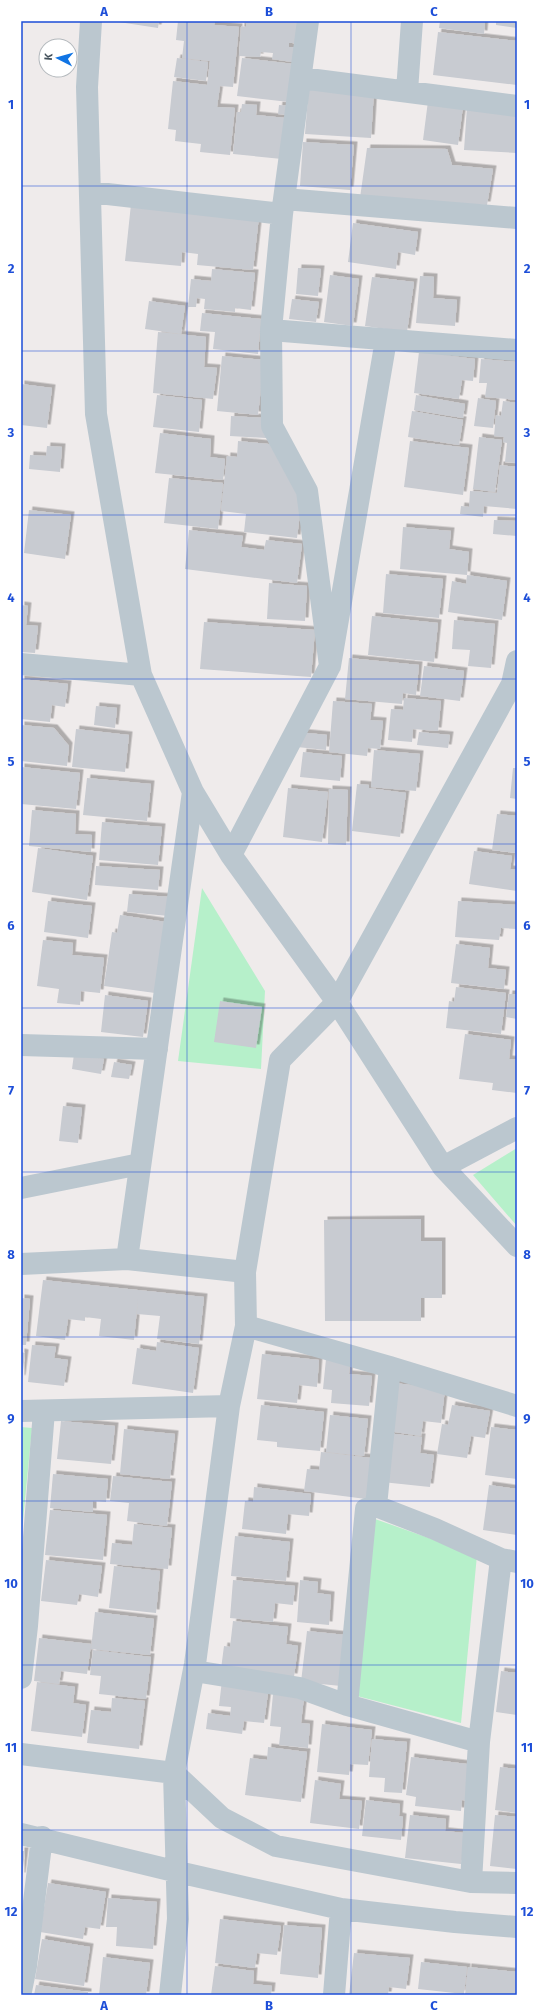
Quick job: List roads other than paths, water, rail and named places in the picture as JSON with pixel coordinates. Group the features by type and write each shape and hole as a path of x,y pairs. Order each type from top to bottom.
{"street":[{"path":"91,21 87,87 96,414 142,675 193,792 231,854 338,1002 443,1167 517,1246"},
{"path":"308,21 283,206 271,330 272,426 307,491 330,666"},
{"path":"407,91 412,21"},
{"path":"300,78 517,106"},
{"path":"90,192 283,206 517,218"},
{"path":"271,330 517,350"},
{"path":"231,854 330,666 386,340"},
{"path":"170,1995 178,1919 178,1872 174,1773 194,1671 229,1406 246,1326 245,1272 280,1060 338,1002 514,685 517,661"},
{"path":"21,664 142,675"},
{"path":"127,1259 193,792"},
{"path":"21,1045 157,1049"},
{"path":"443,1167 517,1128"},
{"path":"21,1188 140,1164"},
{"path":"21,1264 127,1259 245,1272"},
{"path":"246,1326 390,1367 517,1406"},
{"path":"376,1506 390,1367"},
{"path":"21,1411 44,1412 229,1406"},
{"path":"21,1678 24,1626 44,1412"},
{"path":"347,1705 366,1509 376,1506 435,1529 509,1561 479,1742 471,1882"},
{"path":"194,1671 300,1688 347,1705 479,1742"},
{"path":"21,1754 174,1773 222,1818 276,1846 471,1882 517,1884"},
{"path":"21,1991 24,1966 31,1835 178,1872 341,1909 517,1928"},
{"path":"334,1995 341,1909"}]}
